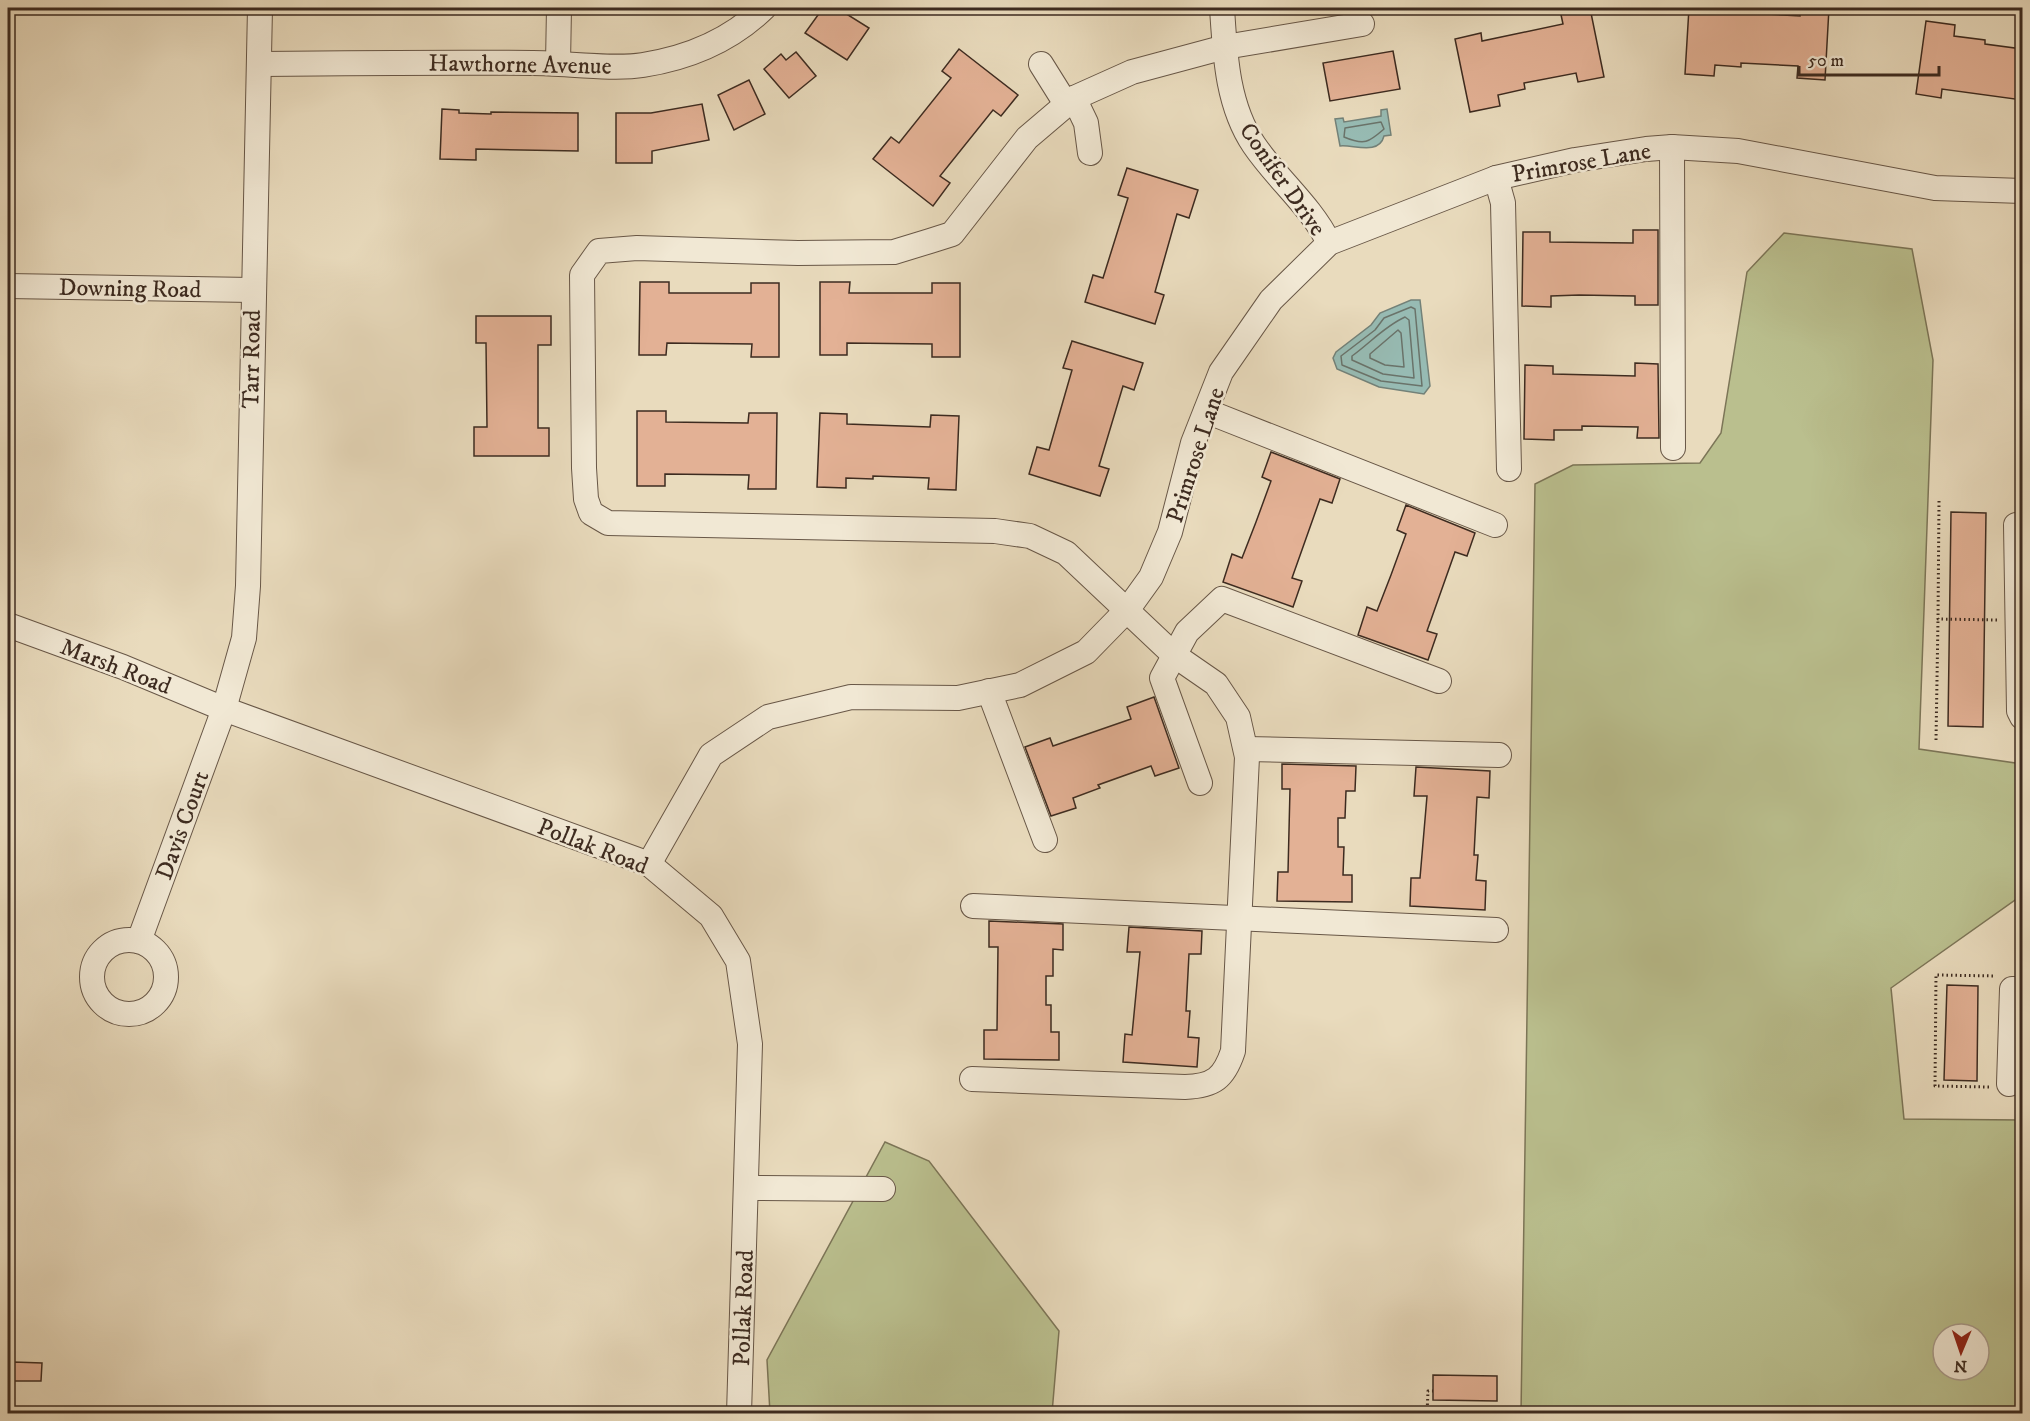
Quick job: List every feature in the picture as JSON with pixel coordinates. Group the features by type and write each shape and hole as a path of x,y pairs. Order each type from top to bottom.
{"street":[{"name":"Tarr Road","path":"224,709 245,627 260,8"},
{"path":"558,63 560,8"},
{"name":"Hawthorne Avenue","path":"260,64 558,63 640,66 676,58 714,44 752,19 764,8"},
{"name":"Conifer Drive","path":"1222,8 1234,106 1253,144 1320,225 1329,243"},
{"path":"972,1079 1206,1086 1226,1071 1233,1051 1246,749 1238,717 1216,684 1174,655 1128,609 1066,553 1030,536 995,531 608,523 591,513 586,499 582,275 599,251 637,248 894,252 941,238 952,234 1027,138 1070,101 1132,72 1225,47 1362,24"},
{"path":"1041,64 1086,123 1090,153"},
{"path":"1672,147 1672,448"},
{"name":"Primrose Lane","path":"649,864 711,755 768,717 851,698 958,698 1020,685 1086,652 1128,609 1151,577 1170,532 1193,443 1221,372 1271,300 1329,243 1496,178 1575,160 1672,147 1738,151 1935,188 2022,190"},
{"path":"1496,178 1503,203 1509,469"},
{"name":"Downing Road","path":"8,286 252,290"},
{"path":"1206,411 1495,525"},
{"path":"2019,525 2019,711 2022,717"},
{"path":"1200,783 1162,678 1187,632 1222,599 1439,681"},
{"name":"Marsh Road","path":"8,626 123,667 224,709"},
{"path":"990,691 1045,840"},
{"name":"Pollak Road","path":"224,709 649,864 711,916 738,961 750,1044 739,1413"},
{"name":"Davis Court","path":"139,941 224,709"},
{"path":"1246,749 1499,755"},
{"path":"973,906 1497,930"},
{"path":"2004,1086 2012,984"},
{"path":"747,1188 883,1189"}],"path":[{"path":"1936,740 1939,501"},
{"path":"1938,620 2018,620"},
{"path":"2004,1086 1935,1086 1936,975 2012,984"},
{"path":"1427,1413 1428,1391 1433,1391"}],"green space":[{"path":"1784,233 1912,249 1933,360 1919,749 2022,764 2022,895 1891,988 1904,1119 2022,1120 2022,1413 1521,1413 1535,484 1573,465 1700,463 1721,433 1747,272"},
{"path":"885,1142 929,1161 1059,1331 1052,1413 770,1413 767,1360"}],"water":[{"path":"1387,109 1391,135 1384,136 1377,146 1365,148 1340,146 1335,119 1343,118 1344,122 1381,116 1381,110"},
{"path":"1411,300 1420,300 1430,386 1424,394 1379,387 1337,369 1333,358 1336,352 1371,325 1380,313"}],"building":[{"path":"823,8 837,8 869,28 847,60 805,33"},
{"path":"1590,8 1604,77 1578,82 1576,73 1524,83 1525,89 1498,95 1500,106 1470,112 1455,39 1481,33 1482,41 1563,24 1560,10"},
{"path":"1689,8 1717,8 1717,11 1800,16 1800,8 1829,8 1825,80 1797,78 1798,66 1741,63 1741,67 1715,65 1714,76 1685,74"},
{"path":"1926,21 1955,25 1954,36 1985,40 1985,44 2022,49 2022,100 1942,89 1941,98 1916,94"},
{"path":"959,49 1018,95 1001,116 993,110 940,176 950,183 933,206 873,159 891,137 899,143 951,78 942,71"},
{"path":"1393,51 1400,89 1330,101 1323,63"},
{"path":"796,52 816,76 789,98 764,69 781,54 786,60"},
{"path":"749,80 765,114 734,130 718,95"},
{"path":"702,104 709,140 652,151 652,163 616,163 616,113 651,113"},
{"path":"442,109 459,110 459,113 491,114 491,112 578,113 578,151 476,149 476,160 440,159"},
{"path":"1127,168 1198,190 1189,218 1177,214 1155,292 1164,295 1155,324 1085,302 1093,275 1103,278 1128,198 1118,195"},
{"path":"1633,230 1658,230 1658,305 1635,305 1635,296 1579,295 1551,296 1551,307 1522,306 1523,232 1550,232 1550,242 1633,243"},
{"path":"640,282 669,282 669,293 751,293 751,283 779,283 779,357 751,357 752,344 667,343 666,355 639,355"},
{"path":"820,282 850,282 849,293 932,293 932,283 960,283 960,357 932,357 932,344 847,343 847,355 820,355"},
{"path":"476,316 551,316 551,345 538,345 538,428 549,428 549,456 474,456 474,427 487,427 486,343 476,343"},
{"path":"1072,341 1143,363 1134,390 1123,386 1099,466 1109,469 1100,496 1029,474 1037,447 1049,450 1072,370 1063,368"},
{"path":"1635,363 1658,364 1659,438 1637,438 1638,427 1582,426 1582,430 1554,430 1554,440 1524,439 1525,365 1553,366 1553,374 1635,376"},
{"path":"637,411 666,411 666,422 748,423 749,413 777,413 776,489 748,489 749,475 665,474 665,486 637,486"},
{"path":"820,413 847,414 847,424 930,427 931,415 959,416 956,490 928,489 929,478 873,476 873,479 846,478 846,488 817,487"},
{"path":"1271,452 1340,479 1332,503 1320,499 1292,578 1302,581 1293,607 1223,582 1232,554 1242,558 1256,522 1271,481 1262,477"},
{"path":"1406,505 1475,533 1467,556 1455,552 1427,631 1437,634 1428,660 1358,635 1367,607 1377,611 1391,575 1406,534 1397,530"},
{"path":"1951,512 1986,513 1983,727 1948,726"},
{"path":"1154,697 1179,768 1155,776 1151,766 1098,785 1100,788 1073,798 1076,808 1051,816 1025,747 1050,738 1053,746 1131,719 1127,707"},
{"path":"1282,764 1356,766 1355,791 1346,791 1345,818 1338,818 1338,847 1344,847 1343,875 1352,875 1352,902 1277,901 1278,872 1288,872 1290,789 1282,789"},
{"path":"1416,767 1490,771 1489,798 1477,797 1474,855 1478,855 1476,880 1486,881 1485,910 1410,906 1411,878 1420,878 1427,796 1414,796"},
{"path":"989,921 1063,924 1063,950 1053,949 1053,976 1046,976 1046,1005 1051,1005 1051,1032 1059,1032 1059,1060 984,1059 984,1030 997,1030 998,947 989,947"},
{"path":"1129,927 1202,931 1201,954 1189,954 1186,1011 1190,1011 1188,1037 1199,1038 1197,1067 1123,1062 1125,1034 1132,1035 1140,952 1127,952"},
{"path":"1947,985 1978,986 1977,1081 1944,1080"},
{"path":"13,1362 42,1363 41,1381 12,1381"},
{"path":"1433,1375 1497,1376 1497,1401 1433,1400"}]}
